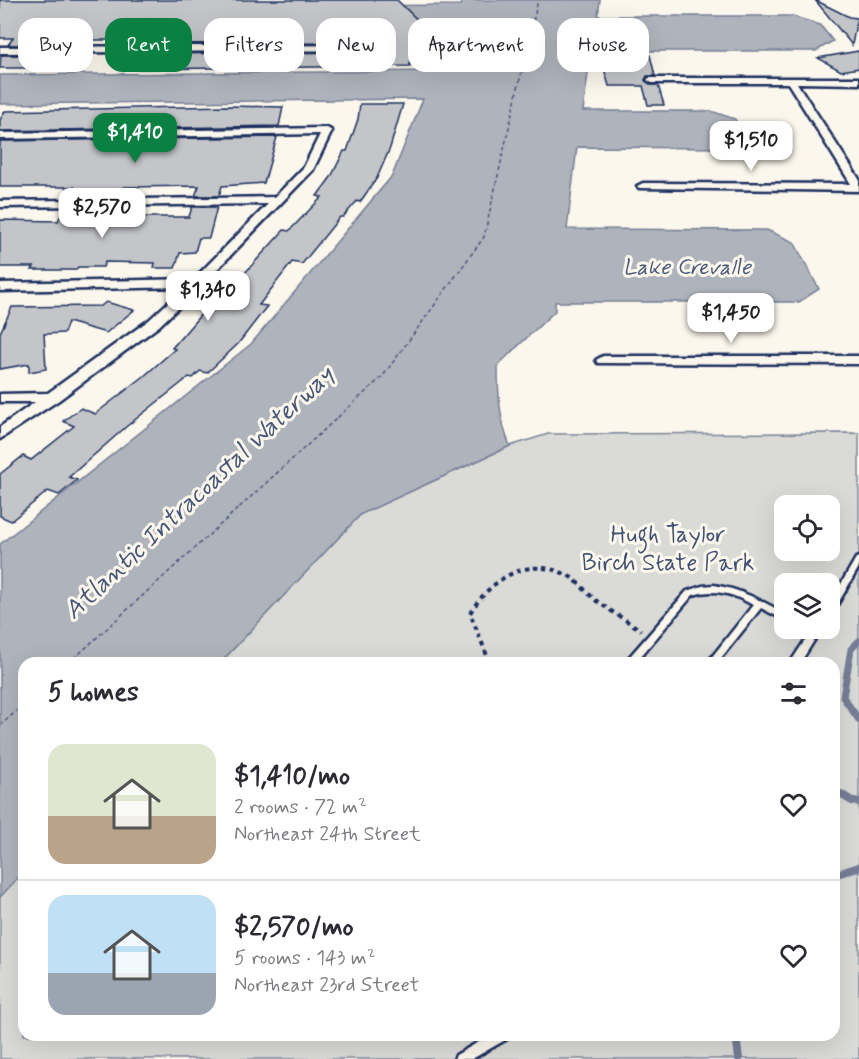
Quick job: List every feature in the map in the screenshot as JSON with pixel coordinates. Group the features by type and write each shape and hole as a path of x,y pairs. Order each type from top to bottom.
{"street":[{"path":"0,50 316,48"},
{"path":"652,80 859,81"},
{"path":"791,81 859,188"},
{"path":"0,136 327,131 309,168 197,283 154,323 0,434"},
{"path":"644,186 859,188"},
{"path":"0,204 278,200"},
{"path":"0,287 197,283"},
{"path":"603,360 859,360"},
{"path":"0,398 54,397"}],"lane":[{"path":"840,593 859,560"},
{"path":"634,657 690,593 702,587 716,587 774,612"},
{"path":"717,657 759,604"},
{"path":"798,657 809,639"},
{"path":"460,1059 492,1041"}],"path":[{"path":"488,657 470,613 476,601 498,577 518,570 539,569 564,573 596,601 652,637"}],"green space":[{"name":"Hugh Taylor Birch State Park","path":"859,433 859,1059 0,1059 0,897 18,878 18,1041 840,1041 840,657 226,657 361,514 510,446 548,434"}],"water":[{"path":"463,0 600,0 598,16 792,16 820,25 833,41 816,51 649,51 649,18 557,18 557,72 588,72 583,111 711,111 735,119 744,139 726,148 577,147 567,229 767,230 794,242 819,289 799,302 555,302 555,311 498,365 500,406 503,426 510,446 361,514 226,657 18,657 18,878 0,897 0,544 251,344 392,176 423,99 0,104 0,75 545,72 545,18 408,18 408,24 396,24 396,18 316,18 316,25 304,25 304,18 204,18 204,26 192,26 192,18 105,18 105,27 93,27 93,18 18,18 18,28 0,28 0,9 461,5"}],"building":[{"path":"0,0 397,0 415,18 408,18 408,66 396,66 396,18 316,18 316,43 304,43 304,18 204,18 204,44 192,44 192,18 105,18 105,40 93,40 93,18 18,18 18,45 8,45 13,38 0,38"},
{"path":"815,0 849,17 857,18 852,45"},
{"path":"859,51 859,68 841,71 818,58"},
{"path":"204,53 204,68 192,68 192,54"},
{"path":"304,53 316,53 316,67 304,67"},
{"path":"1,55 18,55 18,68 0,68"},
{"path":"650,55 655,76 647,76 645,80 651,85 658,85 664,105 648,105 643,86 609,86 605,72 649,72"},
{"path":"360,104 403,104 390,148 377,178 360,202 357,201 343,217 340,217 302,264 292,262 259,305 267,306 238,344 207,373 200,371 193,378 189,377 127,426 69,477 77,480 59,495 48,491 11,521 0,516 0,474 23,456 31,460 74,426 63,421 81,408 95,414 143,377 175,349 172,348 215,298 221,299 284,230 289,231 322,197 317,196 331,177 344,151 347,151 358,119"},
{"path":"227,106 283,107 279,126 0,131 0,120 5,111"},
{"path":"277,137 264,183 222,186 219,196 195,196 199,186 124,187 120,197 70,198 74,187 0,187 0,141"},
{"path":"192,207 217,207 209,238 199,238 195,252 180,253 175,268 154,268 155,263 105,262 103,267 78,267 76,270 0,267 0,220 58,221 64,209 116,208 112,217 189,217"},
{"path":"106,302 134,310 106,333 68,322 64,333 44,334 46,369 29,372 29,364 0,369 0,333 12,307 101,306"}],"waterway":[{"path":"859,641 851,649 843,697 859,720"},
{"path":"840,794 852,801 859,802"},
{"path":"840,873 859,867"},
{"path":"737,1041 739,1059"}],"ferry route":[{"path":"76,657 383,376 484,237 538,0"},
{"path":"0,726 18,710"}],"water label":[{"name":"Lake Crevalle","path":"687,266"},
{"name":"Atlantic Intracoastal Waterway","path":"198,492"}]}
